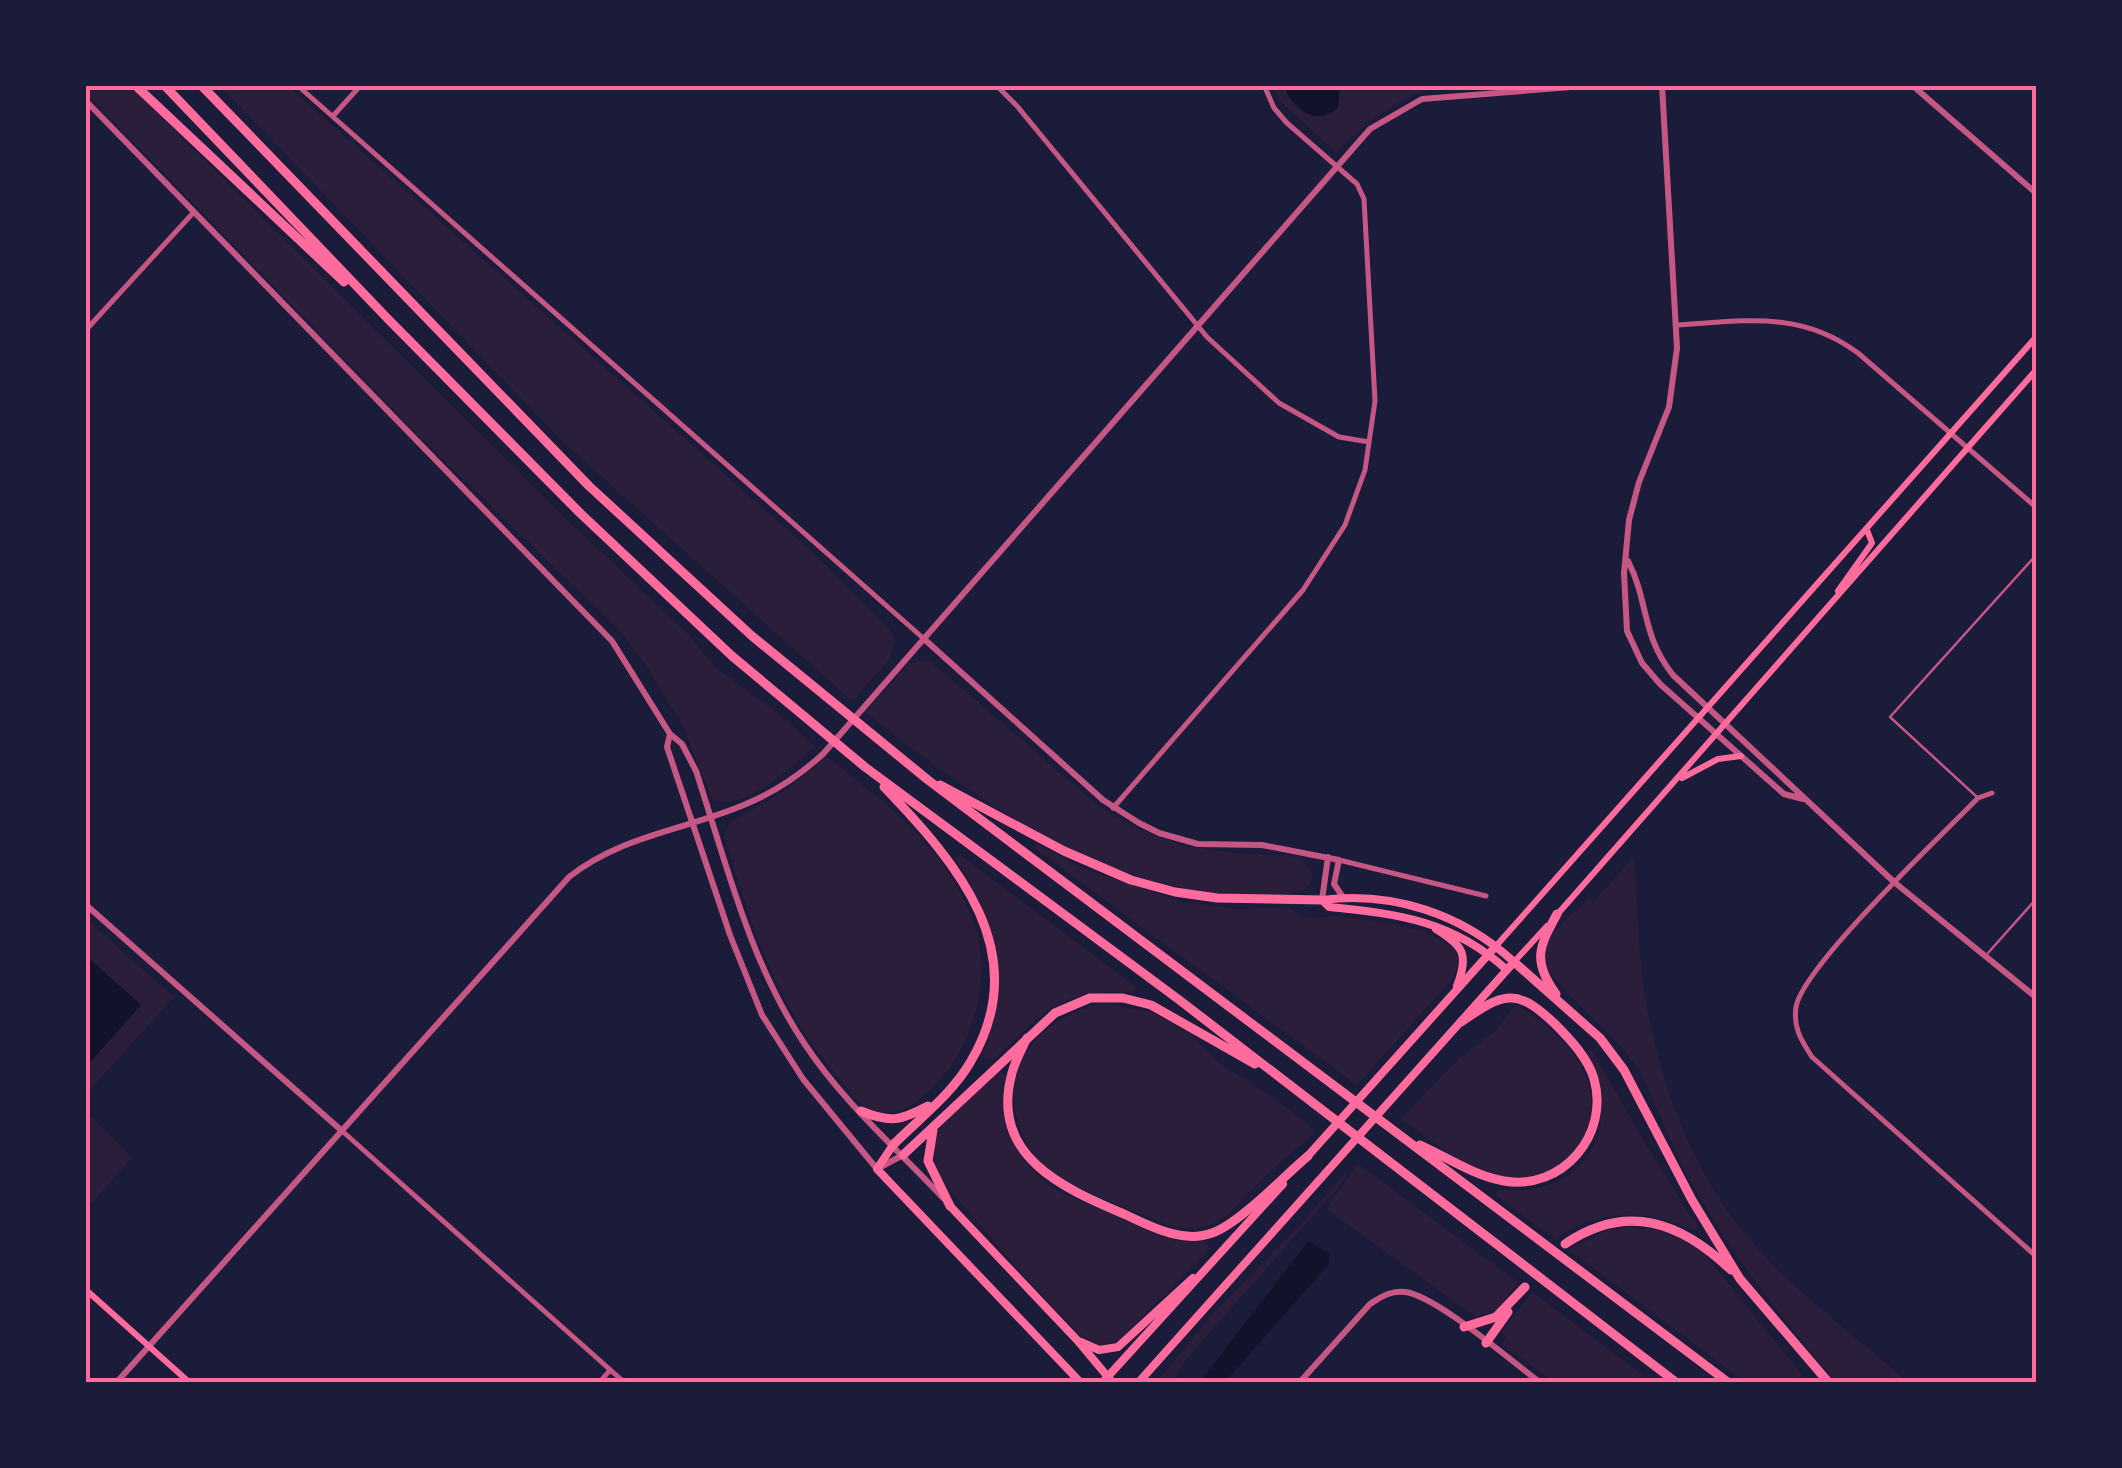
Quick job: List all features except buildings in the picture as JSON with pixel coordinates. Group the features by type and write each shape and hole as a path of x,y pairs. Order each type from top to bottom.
{"highway":[{"path":"135,85 307,250 389,321"},
{"path":"164,85 389,321 580,513 732,656 861,764 1677,1383"},
{"path":"201,85 589,486 752,636 928,780 1729,1383"},
{"path":"861,764 939,844 956,868 984,925 994,956 987,1030 970,1064 893,1145"},
{"path":"928,780 1064,851 1132,880 1218,898 1322,900"},
{"path":"1557,914 1541,943 1540,953 1546,980 1564,1004"},
{"path":"1511,966 1564,1004 1600,1038 1624,1070 1692,1200 1740,1279 1828,1383"},
{"path":"1403,1138 1476,1173 1507,1182 1558,1172 1588,1140 1596,1120 1594,1077 1575,1045 1545,1014 1513,997 1497,1000 1461,1022"},
{"path":"903,1155 1056,1013 1090,998 1123,998 1150,1006 1271,1072"},
{"path":"1027,1038 1012,1075 1009,1099 1022,1149 1038,1170 1057,1184 1164,1232 1187,1237 1212,1234 1234,1220 1308,1156"},
{"path":"861,1112 884,1121 900,1119 943,1096"},
{"path":"934,1126 928,1160 950,1206"},
{"path":"1565,1244 1613,1222 1654,1223 1691,1237 1740,1279"},
{"path":"1486,1343 1525,1287"},
{"path":"1464,1327 1487,1321 1514,1302"}],"main road":[{"path":"950,1206 1077,1340 1108,1381 2037,336"},
{"path":"1138,1383 2037,370"},
{"path":"1826,609 1869,550 1872,538 1866,530"},
{"path":"1672,784 1705,764 1740,756"},
{"path":"1322,900 1384,898 1419,907 1472,930 1496,946 1511,966"},
{"path":"1322,900 1329,907 1424,922 1464,937 1511,966"},
{"path":"1424,922 1449,937 1464,956 1464,969 1454,994"},
{"path":"893,1145 878,1169 1082,1383"},
{"path":"1077,1340 1099,1350 1118,1347 1215,1259"},
{"path":"85,1288 190,1383"},
{"path":"1149,1383 1161,1358"}],"street":[{"path":"297,85 1113,808 1158,833 1198,844 1262,845 1486,896"},
{"path":"333,116 361,85"},
{"path":"996,85 1197,326 1279,403 1339,437 1369,442"},
{"path":"1113,808 1312,579 1345,526 1365,470 1374,378 1366,210 1361,191 1287,123 1274,108 1264,85"},
{"path":"116,1383 569,877 618,846 745,805 784,785 811,765 1370,129 1422,98 1597,85"},
{"path":"1662,85 1678,325 1669,407 1634,498 1624,573 1625,617 1634,648 1654,677 1715,736 1784,794 1803,799"},
{"path":"1912,85 2037,194"},
{"path":"85,100 595,621 620,652 670,734 682,744 696,772 764,966 802,1041 861,1112 950,1206"},
{"path":"85,331 192,213"},
{"path":"1678,325 1784,321 1818,330 1858,352 2037,508"},
{"path":"1628,560 1654,647 1670,671 1894,882 2037,998"},
{"path":"85,657 85,681"},
{"path":"670,734 667,747 742,968 762,1015 803,1078 878,1169 903,1155"},
{"path":"1992,793 1978,798 1854,926 1796,1003 1795,1027 1812,1057 2037,1257"},
{"path":"1322,900 1328,857"},
{"path":"1339,860 1334,884 1343,898"},
{"path":"85,904 625,1383"},
{"path":"1299,1383 1370,1304 1392,1292 1422,1297 1540,1383"},
{"path":"599,1383 610,1370"}],"lane":[{"path":"1978,798 1890,716 2037,554"},
{"path":"1987,954 2037,898"}],"shaded area":[{"path":"85,85 129,85 564,517 689,635 714,666 787,720 814,746 752,794 724,802 712,800 683,726 642,659 618,629 420,437 85,92"},
{"path":"219,85 287,85 810,550 889,629 895,640 890,659 852,701 564,443"},
{"path":"1272,85 1450,85 1417,94 1388,109 1336,152 1281,102"},
{"path":"1283,85 1340,85 1338,108 1321,116 1305,113"},
{"path":"930,661 1100,807 1125,822 1149,834 1196,847 1300,857 1313,874 1309,886 1290,894 1259,897 1176,887 1127,873 1034,830 947,774 865,712 910,663"},
{"path":"826,756 893,810 932,850 963,897 980,948 979,997 963,1045 935,1085 912,1105 894,1112 874,1111 859,1101 797,1021 768,962 724,837 729,822 780,793"},
{"path":"1036,843 1083,868 1182,902 1237,909 1288,907 1304,918 1335,916 1426,932 1454,948 1459,961 1454,977 1357,1085 1034,848"},
{"path":"960,855 1137,988 1134,993 1109,992 1070,999 1040,1017 993,1060 981,1057 996,1004 996,955 982,907 955,859"},
{"path":"1634,856 1647,1008 1672,1101 1698,1161 1731,1216 1769,1260 1909,1383 1837,1383 1722,1233 1689,1179 1646,1084 1628,1055 1551,973 1546,954 1552,936 1589,899 1594,901"},
{"path":"85,922 174,997 85,1095"},
{"path":"91,960 141,1005 85,1068 85,967"},
{"path":"1102,1003 1151,1012 1171,1022 1218,1062 1316,1131 1225,1217 1201,1228 1167,1225 1054,1175 1035,1156 1022,1133 1014,1087 1019,1067 1042,1033 1080,1010"},
{"path":"1516,1005 1566,1045 1581,1065 1591,1097 1590,1117 1574,1151 1542,1173 1522,1177 1501,1176 1474,1167 1401,1119 1461,1056 1494,1032"},
{"path":"1591,1048 1699,1229 1696,1231 1659,1219 1624,1215 1589,1222 1555,1239 1496,1195 1497,1189 1528,1190 1554,1183 1575,1170 1590,1153 1599,1131 1602,1106 1598,1080 1586,1052"},
{"path":"999,1071 1006,1075 1005,1110 1012,1139 1028,1165 1053,1189 1175,1241 1205,1241 1210,1249 1119,1340 1099,1345 1079,1334 944,1183 935,1165 934,1139 947,1118"},
{"path":"85,1111 133,1157 85,1210"},
{"path":"1358,1164 1518,1282 1497,1310 1476,1317 1326,1209"},
{"path":"1349,1169 1337,1189 1189,1356 1170,1383 1156,1383 1210,1317"},
{"path":"1627,1227 1676,1236 1703,1252 1809,1383 1747,1383 1569,1250 1605,1231"},
{"path":"1307,1243 1329,1254 1329,1264 1224,1383 1199,1383"},
{"path":"1532,1292 1653,1383 1555,1383 1502,1344 1507,1337 1501,1332"}]}
